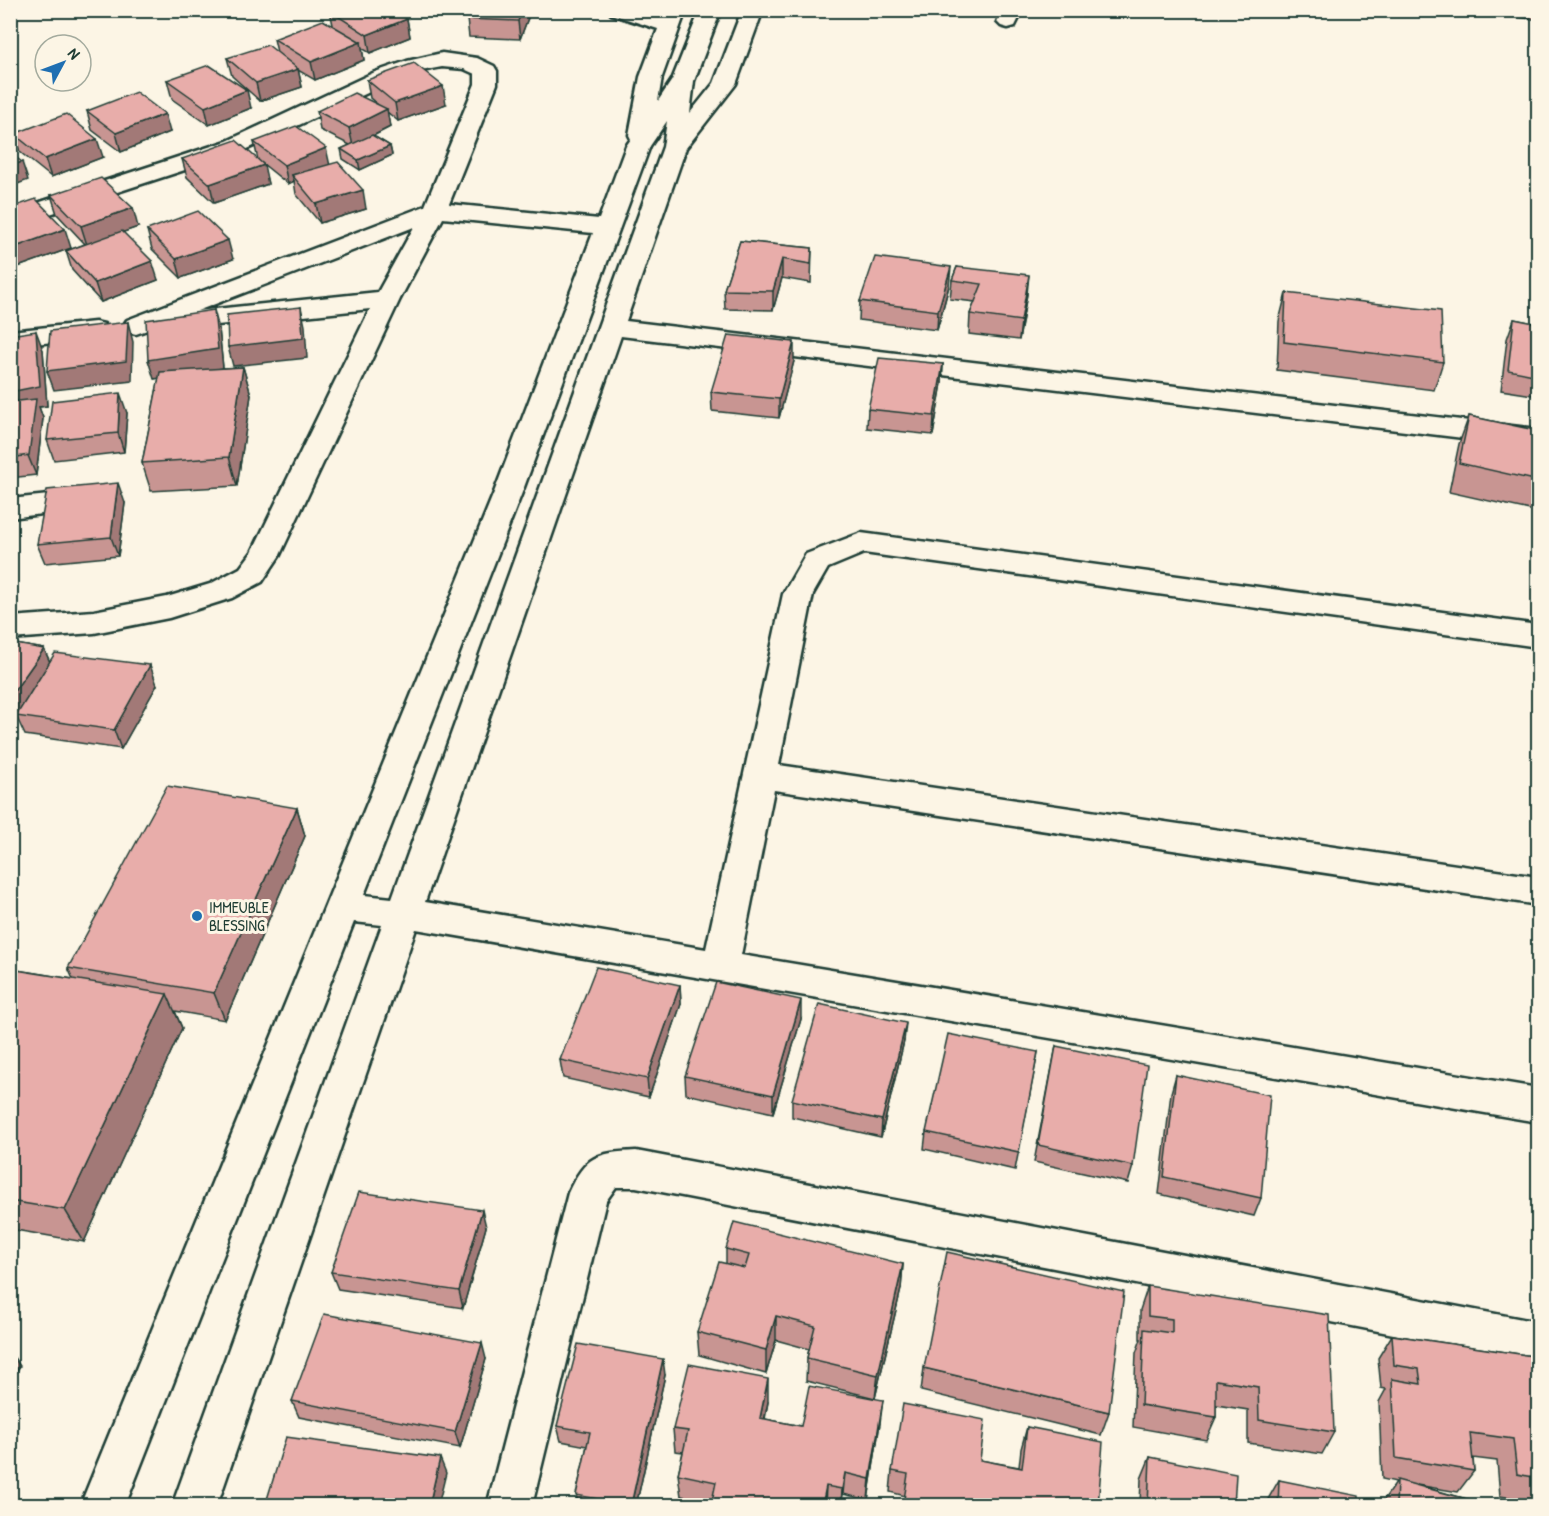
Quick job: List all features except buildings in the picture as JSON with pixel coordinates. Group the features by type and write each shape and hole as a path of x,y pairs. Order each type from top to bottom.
{"street":[{"path":"102,1506 509,490 638,146 661,17 618,10"},
{"path":"638,146 683,81 711,10"},
{"path":"675,147 725,84 753,10"},
{"path":"10,220 235,146 383,77 415,66 442,60 469,63 486,71 486,84 435,210 387,299 265,555 251,575 221,591 169,608 94,622 10,628"},
{"path":"194,1506 675,147 683,81"},
{"path":"136,326 435,210 609,227"},
{"path":"10,339 387,299"},
{"path":"610,327 1539,438"},
{"path":"10,509 88,500"},
{"path":"720,967 798,594 816,561 861,543 1539,636"},
{"path":"760,775 1539,891"},
{"path":"341,907 404,913 1539,1106"},
{"path":"509,1506 588,1193 606,1170 636,1169 1539,1342"}],"place":[{"name":"IMMEUBLE BLESSING","path":"197,916"}]}
